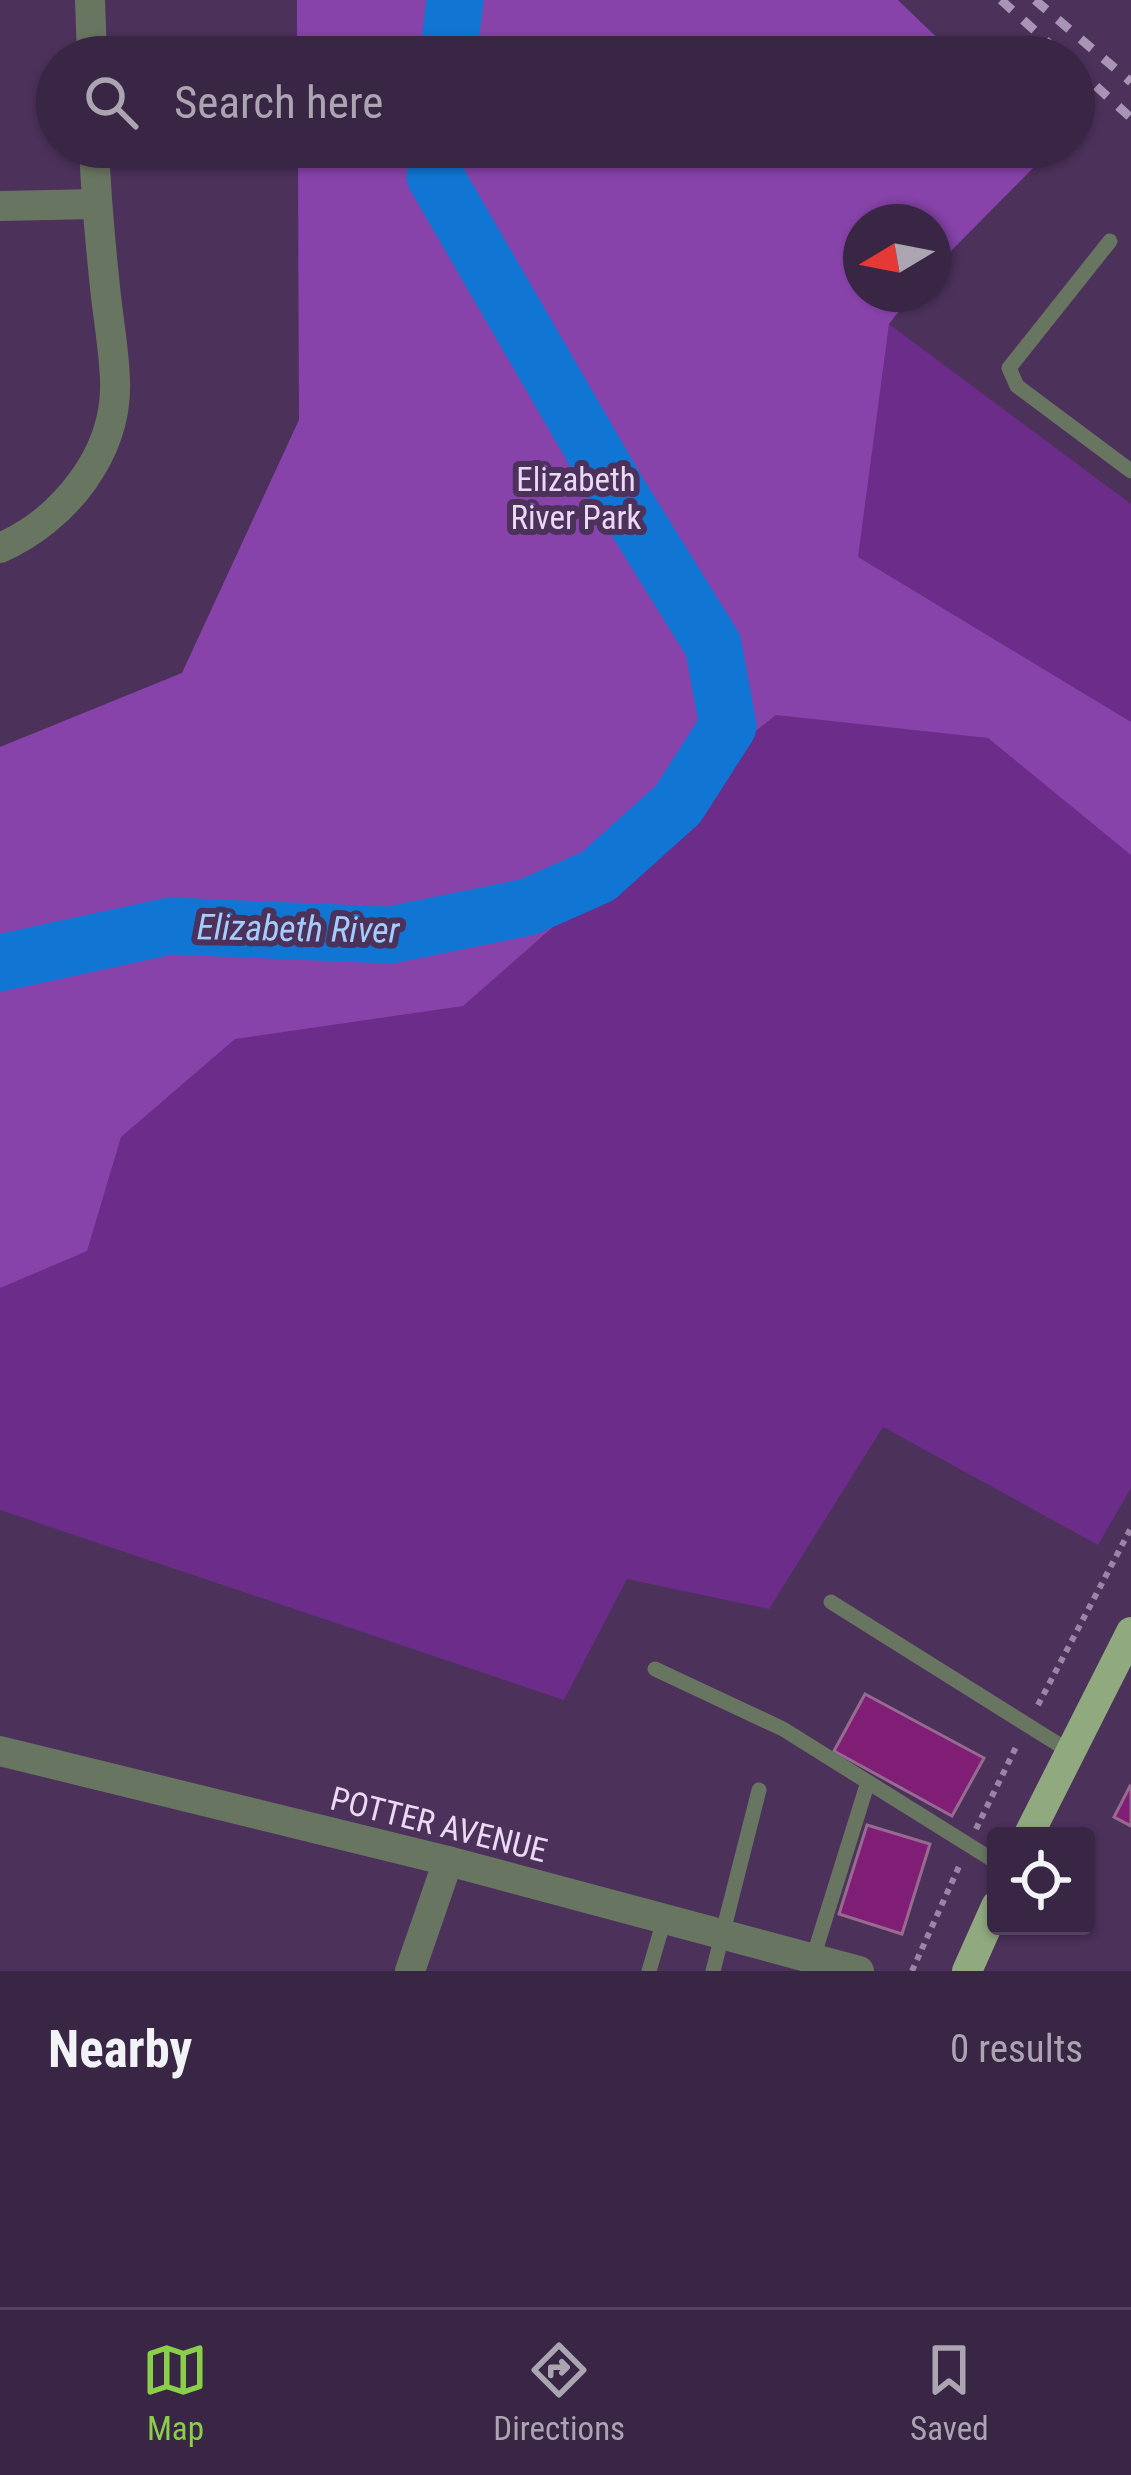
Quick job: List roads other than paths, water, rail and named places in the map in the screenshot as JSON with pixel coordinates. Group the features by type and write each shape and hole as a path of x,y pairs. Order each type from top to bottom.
{"main road":[{"path":"1032,1827 1131,1632"},
{"path":"967,1971 987,1926"}],"street":[{"path":"90,0 91,36"},
{"path":"0,548 52,516 90,470 106,435 116,382 95,168"},
{"path":"0,206 96,204"},
{"name":"POTTER AVENUE","path":"0,1751 448,1862 859,1971"},
{"path":"410,1971 448,1862"}],"lane":[{"path":"1110,241 1010,368 1017,386 1131,471"},
{"path":"832,1602 1069,1751"},
{"path":"655,1669 783,1729 987,1857"},
{"path":"813,1958 867,1785"},
{"path":"712,1971 759,1790"},
{"path":"649,1971 664,1920"}],"waterway":[{"name":"Elizabeth River","path":"451,36 455,0"},
{"name":"Elizabeth River","path":"0,963 170,926 390,935 528,907 598,876 678,804 728,726 713,645 615,487 435,176 436,168"}],"railway":[{"path":"1001,0 1041,36"},
{"path":"1035,0 1077,36"},
{"path":"1095,51 1131,82"},
{"path":"1095,85 1131,118"}],"park label":[{"name":"Elizabeth River Park","path":"576,498"}]}
